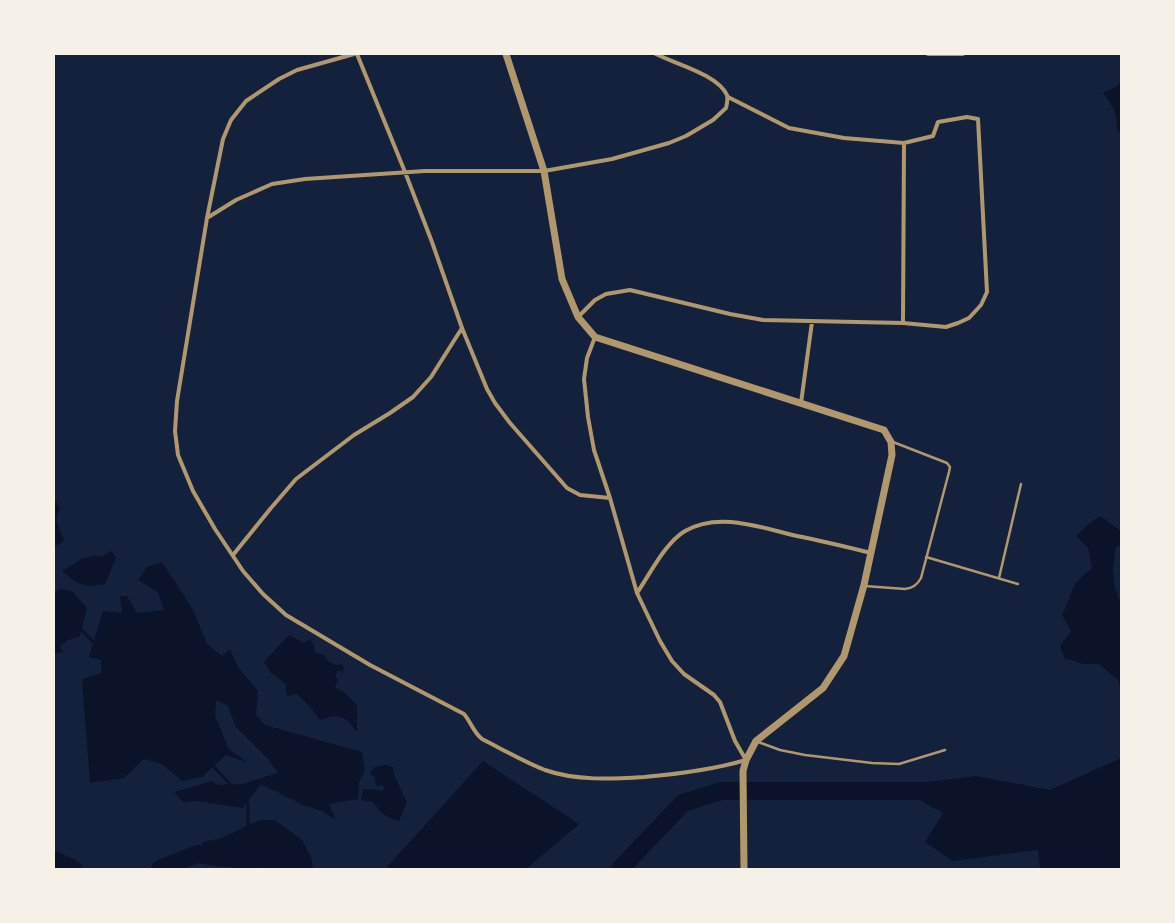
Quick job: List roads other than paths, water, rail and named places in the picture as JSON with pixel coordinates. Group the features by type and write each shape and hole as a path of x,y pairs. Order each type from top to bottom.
{"street":[{"path":"610,498 580,495 567,488 515,429 495,403 487,389 462,328 432,242 405,172 356,54 297,70 278,79 246,101 231,120 223,139 207,218 177,401 175,431 178,455 193,491 243,571 258,589 286,616 370,665 464,714 469,720 476,734 482,739 545,770 578,777 612,779 705,770 746,760"},
{"path":"506,54 544,171 562,279 578,317 595,336 884,430 891,442 892,455 864,586 844,656 823,688 756,741 746,760 743,771 744,869"},
{"path":"578,317 595,300 606,294 630,290 730,314 763,320 903,323 946,327 969,318 981,305 987,292 978,119 967,117 938,122 933,136 904,143 844,138 789,128 728,97 721,87 698,71 656,54"},
{"path":"928,54 963,54"},
{"path":"207,218 236,200 272,184 305,179 425,171 544,171 612,160 669,143 686,136 713,120 726,108 728,97"},
{"path":"903,323 904,143"},
{"path":"801,403 812,322"},
{"path":"233,555 270,508 296,479 354,434 390,413 413,397 431,377 462,328"},
{"path":"595,336 587,358 584,379 588,417 594,450 610,498 637,593 660,641 672,661 684,674 714,695 720,702 735,741 746,760"},
{"path":"637,593 669,544 685,531 705,523 724,522 746,524 871,552"}],"lane":[{"path":"864,586 906,589 912,588 917,584 921,578 950,467 947,463 891,442"},
{"path":"999,578 1021,484"},
{"path":"926,557 1018,584"},
{"path":"756,741 780,750 805,755 872,763 899,764 945,750"}],"water":[{"path":"1121,81 1121,132 1117,131 1114,110 1103,93 1118,86"},
{"path":"54,498 60,508 56,520 64,541 54,547"},
{"path":"1100,516 1121,531 1121,545 1116,547 1113,569 1115,589 1121,603 1121,691 1118,679 1099,664 1082,664 1065,659 1060,646 1071,631 1062,615 1076,582 1092,568 1088,548 1076,536"},
{"path":"111,551 116,558 105,584 91,586 81,584 73,580 62,571 82,559 95,555 102,557"},
{"path":"162,562 192,608 207,644 222,656 230,649 238,667 258,691 256,715 265,725 362,752 365,771 359,782 358,799 329,804 336,820 322,811 303,805 261,784 243,808 196,801 183,802 174,792 212,781 218,785 242,784 278,773 269,760 235,726 228,706 216,700 215,716 229,749 248,763 226,755 202,777 182,781 162,764 144,759 124,778 90,783 82,679 101,673 101,660 89,657 103,611 122,613 120,596 127,596 137,613 164,610 158,592 138,580 147,567"},
{"path":"60,589 72,591 87,608 80,636 68,640 60,646 63,652 55,654 54,592"},
{"path":"289,635 304,643 310,639 314,645 315,653 324,655 329,662 336,665 342,664 344,667 342,673 339,670 335,676 338,680 335,687 344,692 357,705 357,732 349,722 341,717 337,716 320,720 311,708 297,694 288,696 286,692 286,684 271,673 264,662"},
{"path":"1121,758 1121,869 1040,869 1038,850 953,861 925,842 943,813 895,786 976,776 1050,790"},
{"path":"483,761 579,824 526,869 389,869 387,867"},
{"path":"386,765 393,767 394,775 407,802 399,821 384,814 373,802 361,800 363,789 383,791 384,785 377,786 375,777 370,775 372,770 376,767"},
{"path":"260,820 275,820 303,841 312,860 313,869 261,869 258,867 251,869 236,869 199,859 203,842 219,839"}],"waterway":[{"path":"79,627 96,645"},
{"path":"211,764 232,786"},
{"path":"620,869 683,803 721,791 927,791"},
{"path":"245,800 248,803 248,829"},
{"path":"160,869 197,854 224,858"},
{"path":"54,860 73,869"}]}
